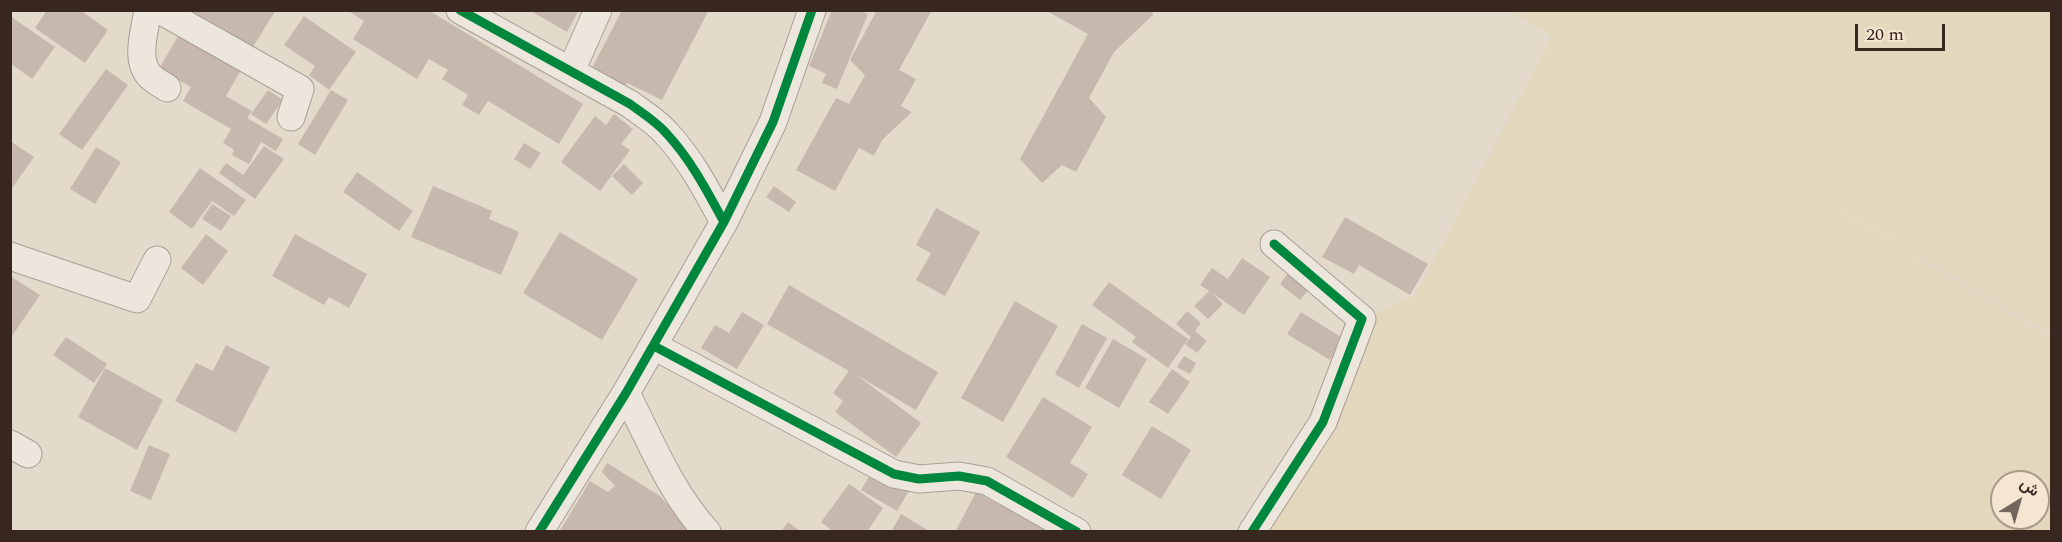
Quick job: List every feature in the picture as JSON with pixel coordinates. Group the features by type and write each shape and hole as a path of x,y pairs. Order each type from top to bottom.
{"street":[{"path":"148,10 142,53 143,65 149,76 166,88"},
{"path":"160,10 300,89 291,117"},
{"path":"460,10 630,104 666,132 702,183 724,222"},
{"path":"571,71 598,10"},
{"path":"539,531 626,393 724,222 773,122 812,10"},
{"path":"1252,531 1323,422 1362,319 1274,244"},
{"path":"10,256 137,299 156,260"},
{"path":"654,346 894,474 919,479 959,477 987,481 1077,531"},
{"path":"626,393 672,483 686,506 706,531"}],"shaded area":[{"path":"1511,11 2051,11 2051,335 1803,187 2051,338 2051,531 1252,532 1362,319 1416,294 1552,36"}],"building":[{"path":"47,10 80,10 108,30 85,63 35,28"},
{"path":"190,10 276,10 251,50"},
{"path":"347,10 428,10 583,104 559,144 488,101 479,115 462,105 468,95 442,79 448,70 429,59 417,79 353,39 364,21"},
{"path":"529,10 579,10 567,32"},
{"path":"622,10 709,10 662,100 627,83 622,92 589,74"},
{"path":"832,10 859,10 868,14 837,89 822,83 826,74 809,66"},
{"path":"877,10 932,10 899,70 916,79 901,106 912,112 882,140 874,156 859,148 835,191 796,170 836,98 849,104 865,75 850,60"},
{"path":"1045,10 1147,10 1154,14 1114,52 1089,98 1106,117 1076,172 1062,165 1042,183 1020,159 1088,34"},
{"path":"10,16 55,47 32,79 10,63"},
{"path":"304,16 356,52 329,90 309,75 315,66 284,45"},
{"path":"182,29 244,65 226,96 252,111 247,118 283,139 276,151 261,142 249,164 232,155 234,150 223,143 231,129 183,101 191,87 159,69"},
{"path":"106,69 128,85 82,150 59,134"},
{"path":"268,90 283,100 266,124 251,114"},
{"path":"331,90 348,100 315,155 298,144"},
{"path":"614,114 633,129 621,144 630,150 600,191 561,162 595,116 606,125"},
{"path":"10,141 34,157 10,191"},
{"path":"524,143 541,153 530,169 514,159"},
{"path":"264,146 284,159 255,199 219,173 226,163 243,175"},
{"path":"96,147 121,162 95,204 70,189"},
{"path":"624,164 643,183 632,195 612,176"},
{"path":"200,168 246,200 234,216 212,201 192,229 169,212"},
{"path":"357,172 413,211 399,231 343,192"},
{"path":"433,186 492,211 489,219 519,232 501,275 411,237"},
{"path":"774,186 796,202 789,212 766,197"},
{"path":"212,204 231,216 221,231 202,219"},
{"path":"936,208 980,232 945,296 916,280 931,253 916,245"},
{"path":"1345,217 1428,264 1410,295 1359,265 1354,274 1322,257"},
{"path":"560,232 638,279 602,340 523,293"},
{"path":"206,234 228,251 203,285 181,268"},
{"path":"295,234 367,274 349,308 329,297 324,305 272,276"},
{"path":"1242,258 1270,277 1244,315 1212,293 1223,304 1208,319 1194,306 1209,291 1200,285 1212,268 1228,279"},
{"path":"1289,272 1309,289 1300,300 1280,284"},
{"path":"10,276 40,295 10,339"},
{"path":"1109,282 1188,339 1168,368 1132,342 1136,337 1092,305"},
{"path":"789,285 938,372 916,410 858,376 921,423 896,457 835,412 843,401 833,393 849,371 767,324"},
{"path":"1015,301 1058,326 1003,422 961,398"},
{"path":"1187,311 1201,323 1195,331 1207,341 1197,353 1185,344 1191,337 1176,324"},
{"path":"742,312 764,325 737,369 701,348 715,325 729,333"},
{"path":"1301,312 1344,339 1330,360 1287,334"},
{"path":"1082,324 1107,338 1079,388 1055,374"},
{"path":"66,337 107,364 94,383 53,355"},
{"path":"1113,339 1147,359 1119,408 1085,388"},
{"path":"226,345 270,367 236,433 175,401 196,363 213,371"},
{"path":"1184,356 1196,363 1190,374 1177,367"},
{"path":"105,368 163,400 137,450 78,417"},
{"path":"1172,369 1190,382 1168,414 1149,402"},
{"path":"1043,397 1092,427 1070,463 1088,474 1073,498 1006,457"},
{"path":"1152,426 1191,450 1161,499 1122,475"},
{"path":"149,445 170,454 151,500 130,491"},
{"path":"607,463 660,496 693,532 559,532 590,481 608,492 615,486 602,472"},
{"path":"873,470 909,491 897,511 861,490"},
{"path":"849,484 883,508 867,532 834,532 821,522"},
{"path":"976,492 1047,530 1046,532 955,532"},
{"path":"901,514 931,532 891,532"},
{"path":"788,522 801,532 781,532"}],"cycle path":[{"path":"460,10 630,104 654,122 684,154 724,222"},
{"path":"539,532 626,393 724,222 773,122 812,10"},
{"path":"1252,532 1323,422 1362,319 1274,244"},
{"path":"654,346 894,474 919,479 959,476 987,481 1077,532"}]}
